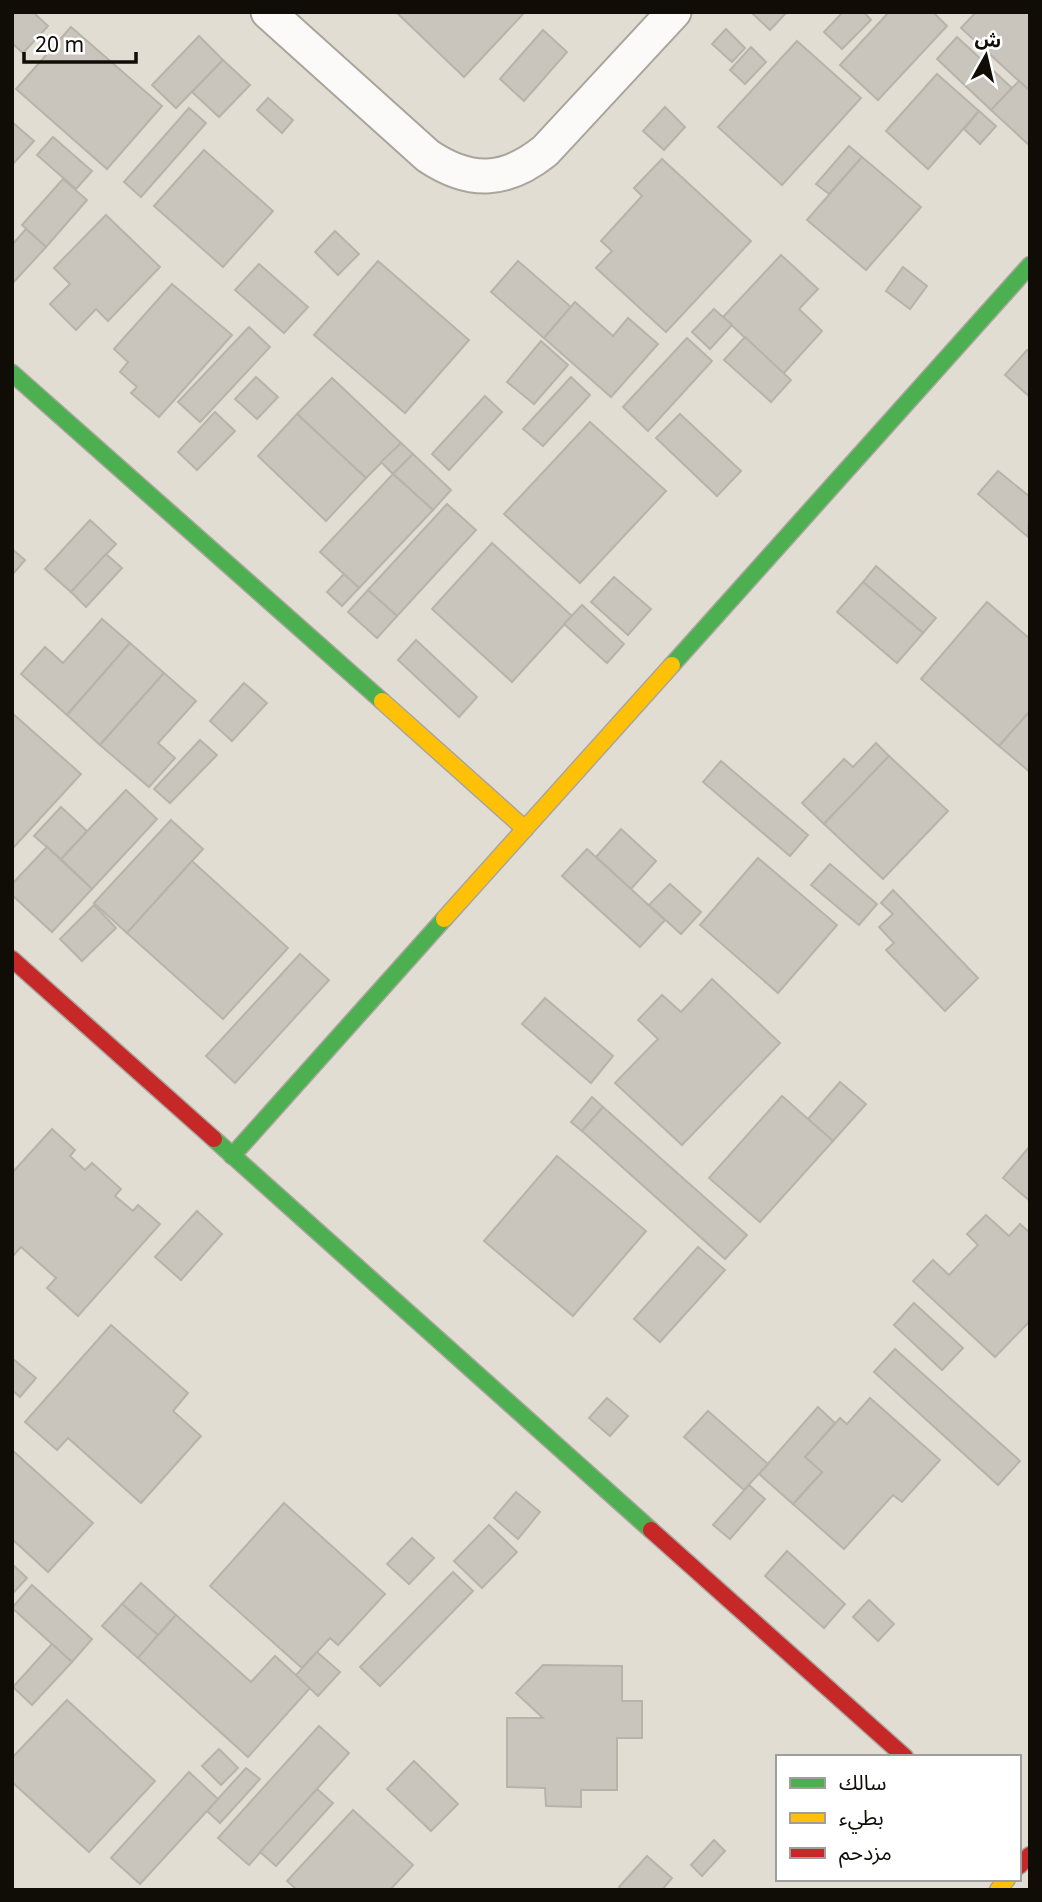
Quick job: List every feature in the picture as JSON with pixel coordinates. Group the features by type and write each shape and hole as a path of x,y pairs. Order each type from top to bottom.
{"street":[{"path":"268,12 428,156 446,168 466,175 488,176 509,173 545,151 674,12"},
{"path":"232,1156 1030,265"},
{"path":"12,373 525,829"},
{"path":"12,959 903,1755"}],"building":[{"path":"15,12 33,12 48,26 23,53 12,43 12,15"},
{"path":"396,12 525,12 464,77"},
{"path":"751,12 787,12 770,30"},
{"path":"843,12 864,12 871,20 842,49 824,32"},
{"path":"889,12 933,12 947,26 878,100 840,65"},
{"path":"976,12 1030,13 1030,91 961,28"},
{"path":"71,27 162,106 107,169 16,89"},
{"path":"726,29 745,48 732,62 712,44"},
{"path":"543,30 567,52 524,101 500,79"},
{"path":"199,36 223,60 176,108 152,85"},
{"path":"957,37 1012,88 991,110 937,59"},
{"path":"797,41 861,98 782,185 718,127"},
{"path":"751,47 766,62 745,84 730,70"},
{"path":"223,60 250,85 219,117 192,92"},
{"path":"937,74 979,111 928,169 886,131"},
{"path":"1019,81 1030,91 1030,146 991,110"},
{"path":"268,98 293,120 282,133 257,110"},
{"path":"665,107 685,127 664,150 643,131"},
{"path":"189,108 206,123 141,197 124,182"},
{"path":"979,111 996,126 980,144 964,129"},
{"path":"12,122 34,141 12,165"},
{"path":"53,137 92,171 76,189 37,155"},
{"path":"849,146 862,157 829,194 816,184"},
{"path":"204,150 273,211 223,267 154,206"},
{"path":"862,157 921,207 866,270 807,220"},
{"path":"662,159 751,241 666,332 596,268 612,251 601,241 642,196 634,188"},
{"path":"63,179 87,200 46,247 22,225"},
{"path":"106,215 160,267 108,321 96,309 76,330 50,304 70,284 54,268"},
{"path":"26,229 46,247 12,284 12,245"},
{"path":"335,231 359,254 338,275 315,252"},
{"path":"781,255 818,289 799,309 822,331 783,374 723,317"},
{"path":"378,261 469,340 405,413 314,335"},
{"path":"518,261 571,307 544,338 491,292"},
{"path":"259,264 308,307 284,333 235,290"},
{"path":"903,267 927,286 910,309 886,291"},
{"path":"172,284 232,335 159,417 131,393 137,387 120,372 128,362 114,349"},
{"path":"575,302 613,336 628,318 658,344 611,397 544,338"},
{"path":"714,309 732,325 710,349 692,332"},
{"path":"249,327 270,347 200,422 178,402"},
{"path":"745,337 791,380 771,402 724,360"},
{"path":"687,338 712,361 648,431 623,407"},
{"path":"541,341 568,365 534,404 507,382"},
{"path":"1027,350 1030,352 1030,397 1005,375"},
{"path":"256,377 278,397 257,419 235,399"},
{"path":"571,377 590,395 543,446 523,429"},
{"path":"332,378 401,443 366,478 297,414"},
{"path":"485,396 502,412 449,470 432,454"},
{"path":"215,412 235,431 197,470 178,452"},
{"path":"297,414 366,478 326,521 258,456"},
{"path":"680,414 741,471 717,496 656,438"},
{"path":"590,422 666,491 580,583 504,514"},
{"path":"401,443 413,454 393,474 381,462"},
{"path":"413,454 451,490 433,510 393,474"},
{"path":"998,471 1030,497 1028,537 978,494"},
{"path":"393,474 433,510 359,588 320,552"},
{"path":"447,504 476,530 397,616 368,590"},
{"path":"90,520 116,544 71,592 45,569"},
{"path":"492,543 572,616 512,682 432,609"},
{"path":"12,549 25,560 12,575"},
{"path":"106,554 122,568 86,607 71,592"},
{"path":"876,566 936,618 923,633 863,582"},
{"path":"344,574 359,588 342,606 327,592"},
{"path":"614,577 651,609 628,635 591,602"},
{"path":"863,582 923,633 897,663 837,612"},
{"path":"368,590 397,616 377,638 348,612"},
{"path":"987,602 1030,639 1030,711 999,746 921,679"},
{"path":"582,605 624,644 607,663 564,624"},
{"path":"102,619 130,643 67,715 21,674 45,647 63,663"},
{"path":"416,640 477,697 459,717 398,660"},
{"path":"130,643 164,673 100,745 67,715"},
{"path":"164,673 196,701 158,743 175,758 149,787 100,745"},
{"path":"244,683 267,703 232,741 210,721"},
{"path":"1030,711 1030,772 999,746"},
{"path":"12,713 81,774 13,848 12,847"},
{"path":"200,740 217,755 170,803 154,789"},
{"path":"876,743 889,756 824,824 802,803 844,759 853,767"},
{"path":"889,756 948,811 883,879 824,824"},
{"path":"721,761 808,835 790,856 703,782"},
{"path":"126,790 157,819 92,889 61,859"},
{"path":"61,807 87,831 61,859 34,836"},
{"path":"171,820 203,849 127,933 94,903"},
{"path":"621,829 656,861 631,889 596,857"},
{"path":"47,847 92,889 52,932 12,895 12,884"},
{"path":"587,849 665,920 640,947 562,876"},
{"path":"758,858 837,925 778,993 700,925"},
{"path":"192,861 288,948 223,1019 127,933"},
{"path":"830,864 877,904 859,925 811,885"},
{"path":"670,884 701,912 681,934 649,905"},
{"path":"893,890 978,978 945,1011 886,950 894,943 879,927 893,914 881,903"},
{"path":"94,905 116,928 82,961 60,939"},
{"path":"300,954 329,980 235,1083 206,1056"},
{"path":"712,979 780,1043 682,1145 615,1083 658,1039 638,1020 662,995 681,1012"},
{"path":"545,998 613,1056 591,1083 522,1024"},
{"path":"840,1082 866,1104 833,1141 808,1119"},
{"path":"782,1096 833,1141 760,1222 709,1178"},
{"path":"592,1097 603,1107 582,1131 571,1122"},
{"path":"603,1107 747,1235 725,1259 582,1131"},
{"path":"52,1129 75,1150 70,1156 85,1170 92,1163 121,1189 115,1196 133,1211 138,1205 160,1224 78,1316 47,1288 56,1278 21,1247 12,1257 12,1173"},
{"path":"1030,1146 1030,1201 1003,1178"},
{"path":"557,1156 646,1231 573,1316 484,1241"},
{"path":"197,1211 222,1234 181,1280 155,1257"},
{"path":"986,1215 1009,1236 1020,1224 1030,1233 1030,1321 995,1357 913,1281 933,1260 949,1275 978,1245 967,1234"},
{"path":"698,1247 725,1270 660,1342 634,1319"},
{"path":"914,1303 963,1348 942,1370 894,1325"},
{"path":"111,1325 188,1393 173,1411 201,1436 141,1503 68,1438 57,1450 25,1422"},
{"path":"895,1349 1020,1461 998,1485 874,1372"},
{"path":"12,1358 36,1378 20,1397 12,1390"},
{"path":"607,1398 628,1416 610,1436 589,1418"},
{"path":"870,1398 940,1460 902,1502 893,1495 844,1549 793,1504 822,1472 805,1457 840,1418 847,1424"},
{"path":"818,1407 835,1423 805,1457 822,1472 793,1504 759,1474"},
{"path":"708,1411 768,1464 744,1490 684,1437"},
{"path":"12,1450 93,1523 48,1572 12,1539"},
{"path":"749,1485 765,1499 730,1539 713,1525"},
{"path":"516,1492 540,1512 518,1539 494,1518"},
{"path":"284,1503 385,1594 338,1645 330,1638 302,1668 210,1586"},
{"path":"489,1525 517,1552 482,1588 454,1561"},
{"path":"412,1538 434,1558 409,1584 387,1564"},
{"path":"787,1551 845,1604 824,1628 765,1576"},
{"path":"12,1564 27,1578 13,1593 12,1592"},
{"path":"453,1572 473,1591 380,1686 360,1667"},
{"path":"141,1583 176,1615 158,1635 122,1604"},
{"path":"32,1585 92,1639 72,1662 12,1608"},
{"path":"869,1600 894,1624 878,1641 853,1617"},
{"path":"122,1604 158,1635 138,1658 102,1626"},
{"path":"176,1615 251,1682 275,1656 310,1688 248,1757 138,1658"},
{"path":"52,1644 72,1662 32,1705 13,1687"},
{"path":"317,1652 340,1672 318,1696 296,1675"},
{"path":"543,1665 622,1666 622,1701 642,1701 642,1738 617,1738 617,1790 581,1790 581,1807 546,1806 545,1788 507,1787 507,1718 543,1718 516,1693"},
{"path":"67,1700 155,1781 89,1852 12,1782 12,1758"},
{"path":"319,1726 349,1753 249,1865 218,1838"},
{"path":"219,1749 238,1768 221,1785 202,1766"},
{"path":"414,1761 458,1804 431,1831 387,1789"},
{"path":"246,1768 260,1779 220,1823 207,1811"},
{"path":"189,1772 218,1799 140,1884 111,1858"},
{"path":"317,1789 333,1803 276,1866 260,1852"},
{"path":"353,1810 413,1865 390,1890 297,1890 287,1881"},
{"path":"714,1840 725,1851 702,1876 691,1865"},
{"path":"647,1856 672,1878 662,1890 622,1890 619,1887"}],"traffic: fast":[{"path":"672,665 1030,265"},
{"path":"12,373 382,701"},
{"path":"232,1156 444,919"},
{"path":"214,1139 651,1530"}],"traffic: slow":[{"path":"444,919 672,665"},
{"path":"382,701 525,829"},
{"path":"998,1890 1005,1881"}],"traffic: jam":[{"path":"12,959 214,1139"},
{"path":"651,1530 903,1755"},
{"path":"1021,1864 1030,1855"}]}
